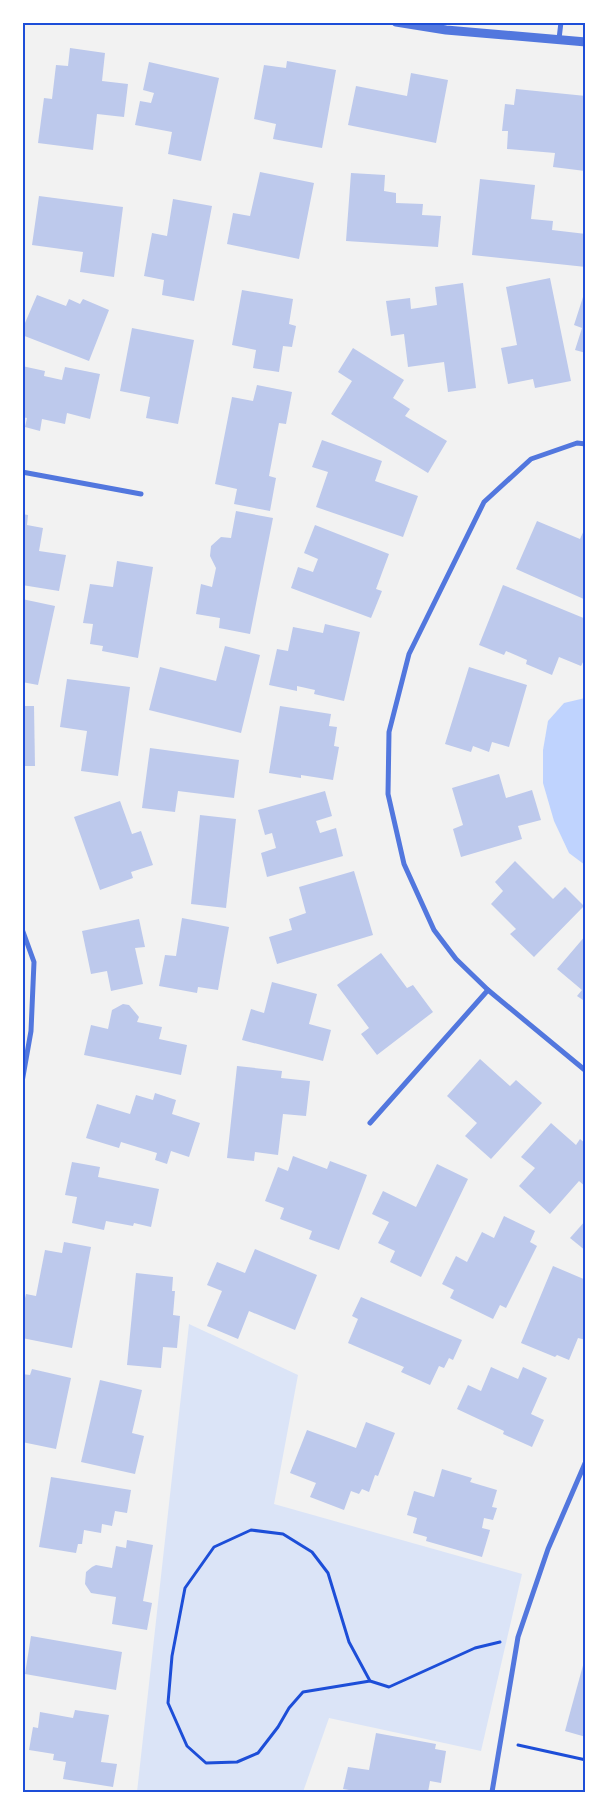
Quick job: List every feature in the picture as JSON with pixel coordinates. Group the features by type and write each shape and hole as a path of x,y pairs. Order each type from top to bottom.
{"street":[{"path":"396,22 446,30 586,42"},
{"path":"559,39 561,22"},
{"path":"586,444 577,443 531,459 484,502 409,654 389,732 388,794 404,864 434,930 456,959 488,990 586,1071"},
{"path":"22,472 141,494"},
{"path":"22,929 34,962 31,1031 22,1082"},
{"path":"370,1123 488,990"},
{"path":"492,1792 518,1638 548,1549 586,1461"}],"path":[{"path":"370,1681 349,1642 328,1574 312,1552 283,1534 252,1530 214,1547 185,1588 172,1656 168,1702 187,1746 206,1763 237,1762 258,1753 278,1727 289,1708 303,1692 370,1681 389,1687 474,1648 518,1638"},
{"path":"501,1741 586,1760"}],"shaded area":[{"path":"189,1324 298,1375 274,1504 522,1574 481,1751 329,1718 303,1792 137,1792"}],"water":[{"path":"586,698 585,865 569,853 554,821 543,783 543,750 548,721 564,703"}],"building":[{"path":"70,48 105,53 102,81 128,84 124,117 97,114 93,150 38,143 44,98 52,99 56,65 68,66"},
{"path":"287,61 336,70 322,148 273,139 276,124 254,119 264,65 286,68"},
{"path":"149,62 219,78 201,161 168,154 172,132 135,125 140,101 151,103 154,93 143,90"},
{"path":"411,73 448,80 436,143 348,125 356,86 407,96"},
{"path":"516,89 586,96 585,171 553,167 555,153 507,149 508,131 502,131 505,104 514,105"},
{"path":"260,172 314,183 299,259 227,244 233,213 250,216"},
{"path":"351,173 385,175 384,191 396,193 396,203 423,204 422,215 441,216 438,247 346,241"},
{"path":"480,179 535,185 531,219 553,221 552,230 586,234 586,267 472,255"},
{"path":"39,196 123,207 114,277 80,272 83,252 32,245"},
{"path":"173,199 212,206 194,301 162,295 164,280 144,276 152,233 167,236"},
{"path":"550,278 571,381 535,388 533,379 508,384 501,348 517,345 506,287"},
{"path":"463,283 476,388 448,392 444,362 408,367 404,334 391,336 386,301 410,298 411,309 437,305 435,287"},
{"path":"242,290 293,299 289,324 296,326 292,347 283,346 279,372 253,368 256,350 232,345"},
{"path":"37,295 66,306 69,299 80,304 83,299 109,310 89,361 22,335 22,330"},
{"path":"583,297 586,298 586,353 575,350 582,328 574,325"},
{"path":"132,328 194,340 178,424 146,418 150,397 120,391"},
{"path":"353,348 404,380 393,398 410,409 405,416 447,441 428,473 331,414 352,381 338,372"},
{"path":"22,366 45,371 44,376 62,380 65,367 100,374 90,419 67,413 65,424 42,419 40,431 25,427 27,418 22,417"},
{"path":"257,385 292,392 286,424 279,423 269,476 276,478 270,511 234,504 237,489 215,484 232,397 253,401"},
{"path":"322,440 382,461 375,481 418,496 403,537 316,507 328,472 312,467"},
{"path":"236,511 273,518 250,634 219,628 220,618 196,614 201,584 212,587 216,568 210,556 211,546 221,537 231,538"},
{"path":"22,514 28,515 27,525 43,528 39,551 66,555 59,591 22,585"},
{"path":"537,521 580,539 586,526 586,600 516,569"},
{"path":"315,525 389,554 376,589 382,591 371,618 291,588 298,567 313,572 318,559 304,553"},
{"path":"117,561 153,567 138,658 102,651 103,646 90,644 93,624 83,623 90,584 113,587"},
{"path":"503,585 586,619 586,656 581,666 559,657 552,675 526,664 527,660 506,651 504,655 479,645"},
{"path":"22,599 55,606 38,685 22,682"},
{"path":"325,624 360,632 344,701 314,694 315,690 297,686 297,691 269,685 277,649 288,651 293,627 323,633"},
{"path":"225,646 260,655 241,733 149,710 160,667 216,681"},
{"path":"469,667 527,685 509,747 492,742 489,752 473,746 471,752 445,744"},
{"path":"67,679 130,687 118,776 81,771 87,731 60,727"},
{"path":"22,706 34,706 35,766 22,766"},
{"path":"280,706 331,714 329,726 337,727 334,746 339,747 333,780 269,773"},
{"path":"150,748 239,760 234,798 178,791 175,812 142,808"},
{"path":"499,774 506,798 532,790 541,820 518,826 522,839 461,857 453,829 463,825 452,788"},
{"path":"325,791 332,816 316,821 320,833 336,828 343,856 267,877 261,853 276,848 272,833 265,835 258,810"},
{"path":"120,801 132,834 141,831 153,865 131,872 133,878 100,890 74,817"},
{"path":"200,815 236,819 226,908 191,904"},
{"path":"515,861 553,899 565,887 584,906 534,957 510,934 516,929 491,904 503,891 495,882"},
{"path":"354,871 373,935 277,964 269,937 292,930 289,919 306,913 299,887"},
{"path":"182,918 229,927 218,990 198,987 197,993 159,986 165,955 176,956"},
{"path":"139,919 145,947 135,948 143,984 111,991 107,971 91,974 82,931"},
{"path":"586,935 586,1002 577,996 582,990 557,969"},
{"path":"381,953 407,988 413,985 433,1012 377,1055 361,1034 369,1028 337,985"},
{"path":"272,982 317,994 309,1024 331,1030 323,1061 242,1040 251,1009 264,1013"},
{"path":"123,1004 129,1005 139,1017 137,1022 162,1027 159,1039 187,1045 181,1075 84,1055 91,1025 108,1029 112,1010"},
{"path":"480,1059 510,1086 516,1080 542,1103 491,1159 465,1136 477,1123 447,1096"},
{"path":"237,1066 282,1071 281,1078 310,1081 306,1116 283,1114 278,1155 255,1152 254,1161 227,1158"},
{"path":"155,1093 176,1100 172,1114 200,1123 189,1157 171,1151 167,1164 155,1160 157,1153 121,1142 119,1148 86,1138 97,1104 130,1114 136,1095 153,1100"},
{"path":"551,1123 576,1145 580,1139 586,1144 586,1187 579,1181 550,1214 519,1186 535,1168 521,1157"},
{"path":"293,1156 327,1169 330,1161 367,1175 339,1250 309,1239 312,1231 280,1219 284,1208 265,1201 278,1167 288,1171"},
{"path":"72,1162 100,1167 98,1177 159,1189 151,1227 134,1223 133,1226 106,1221 104,1230 72,1223 77,1197 65,1195"},
{"path":"437,1164 468,1179 421,1277 390,1262 395,1251 378,1243 389,1222 372,1214 383,1191 416,1207"},
{"path":"504,1216 535,1231 530,1242 537,1246 506,1308 500,1305 493,1319 450,1298 454,1290 442,1284 456,1256 467,1262 482,1232 494,1238"},
{"path":"586,1220 586,1251 570,1238"},
{"path":"64,1242 91,1247 72,1348 22,1338 22,1311 26,1294 36,1296 45,1250 62,1253"},
{"path":"255,1249 317,1275 295,1330 249,1311 238,1339 207,1326 222,1291 207,1285 217,1262 245,1273"},
{"path":"553,1266 586,1280 586,1340 578,1338 569,1360 557,1355 555,1357 521,1343"},
{"path":"136,1273 173,1277 172,1291 175,1291 173,1315 180,1316 177,1348 163,1347 161,1368 127,1365"},
{"path":"361,1297 462,1340 453,1360 449,1358 444,1368 439,1366 430,1385 401,1372 404,1367 348,1343 358,1319 352,1316"},
{"path":"491,1367 518,1379 523,1367 547,1378 531,1414 544,1420 532,1447 503,1434 504,1431 457,1409 468,1385 481,1391"},
{"path":"32,1369 71,1378 56,1449 22,1442 22,1427 25,1413 22,1412 22,1374 30,1375"},
{"path":"100,1380 142,1390 132,1433 144,1436 135,1474 81,1462"},
{"path":"366,1422 395,1433 378,1476 375,1475 369,1492 362,1489 359,1494 351,1491 344,1510 310,1497 316,1483 290,1473 307,1430 356,1448"},
{"path":"442,1469 472,1478 470,1482 497,1490 492,1507 497,1508 493,1520 484,1518 482,1528 490,1530 482,1557 426,1541 427,1537 413,1533 417,1518 407,1515 414,1491 434,1497"},
{"path":"51,1477 131,1490 127,1513 115,1511 112,1526 102,1524 101,1533 84,1530 82,1544 78,1544 76,1553 39,1547"},
{"path":"127,1540 153,1545 143,1601 152,1603 147,1630 112,1624 116,1597 91,1593 85,1584 86,1572 92,1567 96,1565 112,1568 116,1546 126,1548"},
{"path":"31,1636 122,1652 116,1690 25,1674"},
{"path":"586,1658 586,1737 565,1731"},
{"path":"75,1710 109,1715 101,1762 117,1764 113,1787 63,1779 66,1762 53,1760 54,1754 29,1750 33,1727 38,1728 40,1712 73,1718"},
{"path":"376,1733 436,1744 435,1749 446,1751 441,1783 430,1781 428,1792 361,1792 343,1789 348,1767 369,1770"}]}
